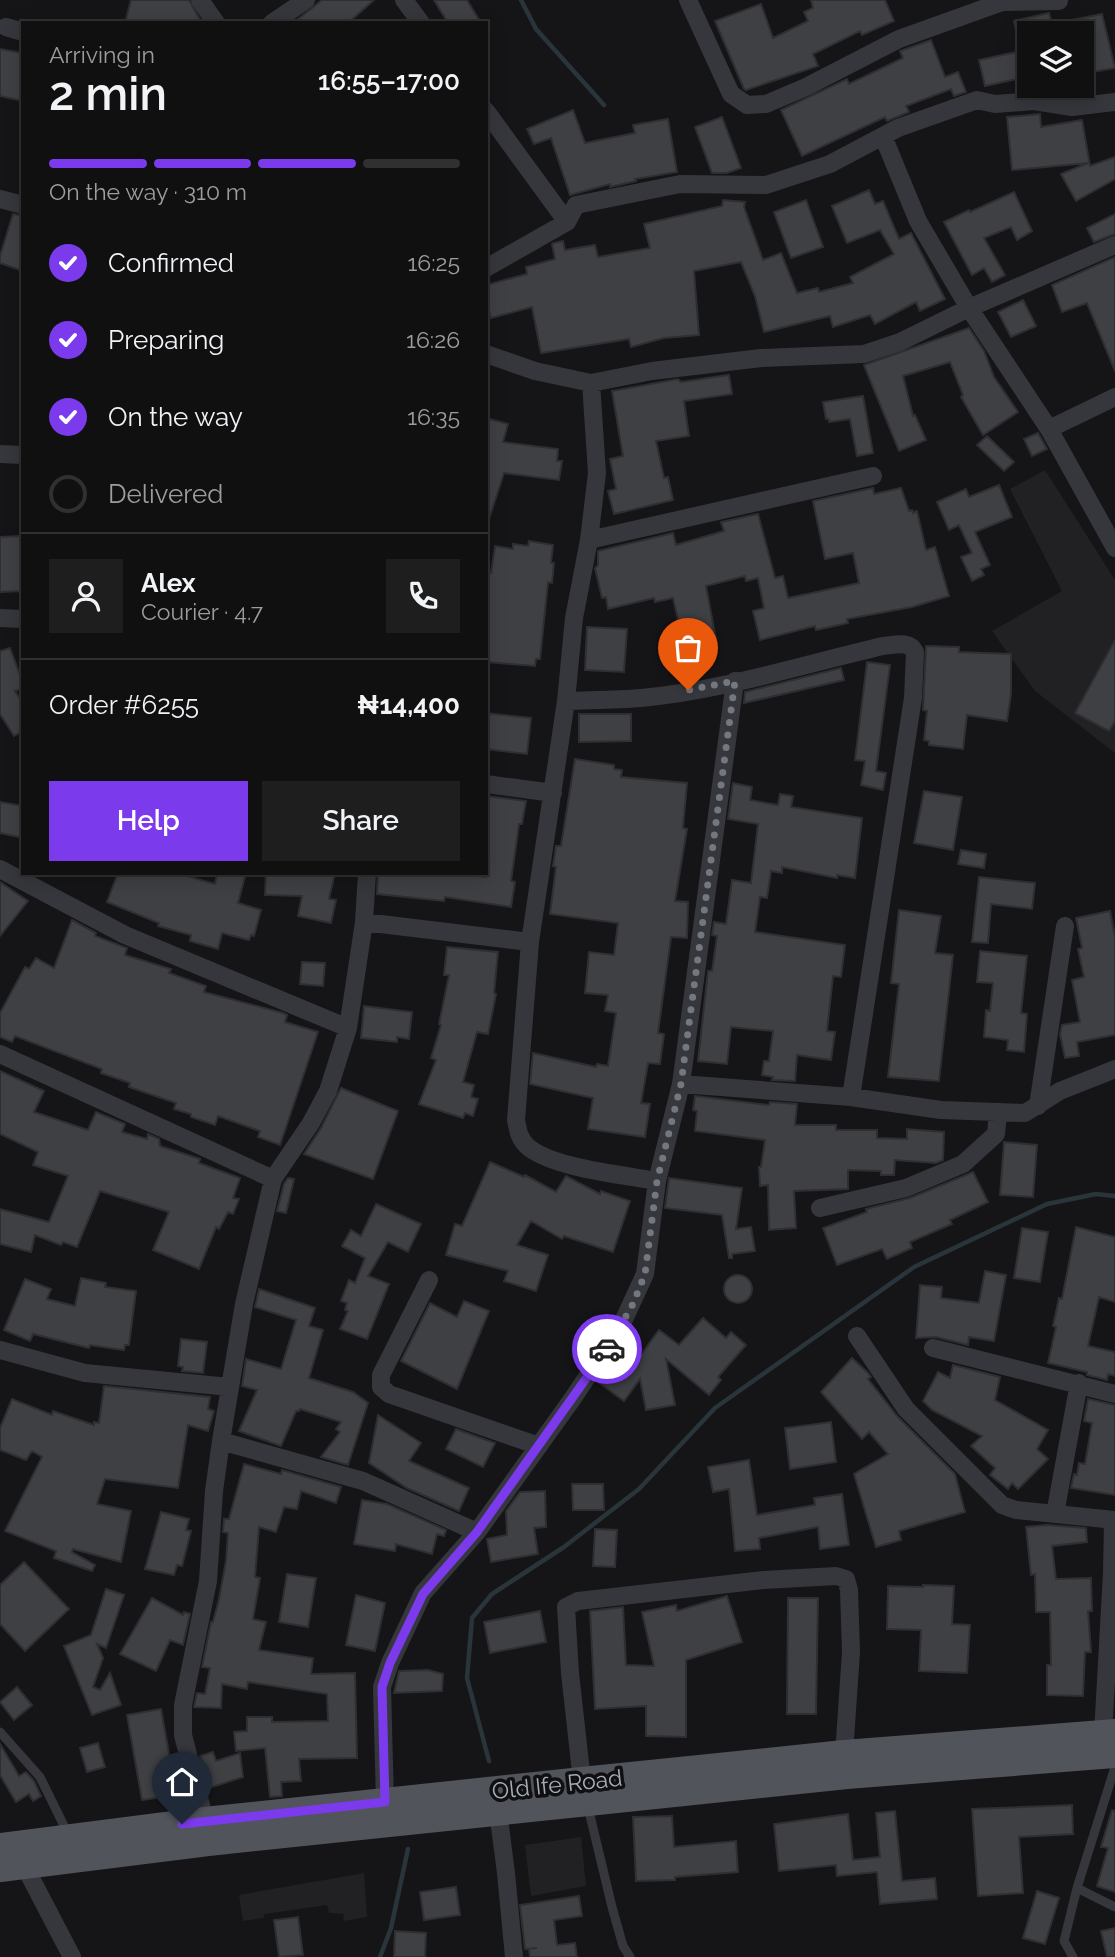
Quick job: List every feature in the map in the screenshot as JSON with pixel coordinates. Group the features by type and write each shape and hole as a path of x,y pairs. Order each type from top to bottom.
{"main road":[{"name":"Old Ife Road","path":"12,1866 266,1825 385,1802 847,1775 976,1754 1111,1740"},
{"name":"Old Ife Road","path":"0,1847 205,1821 266,1825 498,1811 584,1791 844,1754 976,1754"}],"street":[{"path":"200,0 215,21"},
{"path":"275,21 306,0"},
{"path":"404,0 420,21"},
{"path":"688,0 730,94 747,105 766,104 806,87 899,39 1002,1 1059,1"},
{"path":"488,267 567,222 576,205 680,184 766,185 830,164 898,128 977,100 995,104 1034,101 1072,107 1115,102"},
{"path":"488,114 567,222"},
{"path":"883,136 918,221 970,308 1049,429 1115,548"},
{"path":"0,199 21,204"},
{"path":"488,356 535,371 591,383 652,371 747,359 864,354 900,342 970,308 1115,245"},
{"path":"591,383 597,473 589,540 574,618 566,701 530,942 516,1104 519,1135 527,1146 544,1157 579,1167 657,1181"},
{"path":"1049,429 1115,397"},
{"path":"0,454 21,455"},
{"path":"589,540 873,476"},
{"path":"0,618 21,618"},
{"path":"566,701 641,698 735,681 883,646 912,646 915,652 913,698 851,1097"},
{"path":"385,1802 382,1687 390,1663 423,1594 477,1532 609,1346 633,1304 645,1274 657,1181 681,1084 735,681"},
{"path":"488,784 553,793"},
{"path":"0,869 125,935 348,1028"},
{"path":"205,1821 183,1735 183,1705 208,1581 220,1441 244,1304 273,1179 311,1123 328,1091 348,1028 365,922 367,875"},
{"path":"365,922 530,942"},
{"path":"1038,1106 1065,926"},
{"path":"0,1054 273,1179"},
{"path":"681,1084 851,1097 941,1110 1025,1113 1060,1091 1115,1069"},
{"path":"820,1208 906,1188 963,1164 996,1134 998,1112"},
{"path":"429,1280 381,1375 381,1387 389,1394 539,1446"},
{"path":"857,1335 906,1409 1002,1505 1016,1510 1114,1520 1111,1740"},
{"path":"933,1348 1115,1394"},
{"path":"0,1350 85,1373 230,1387"},
{"path":"1055,1514 1079,1383"},
{"path":"220,1441 363,1481 477,1532"},
{"path":"584,1791 570,1673 566,1607 578,1601 764,1580 836,1576 846,1579 849,1590 851,1652 844,1754"},
{"path":"498,1811 513,1957"},
{"path":"12,1866 72,1957"}],"lane":[{"path":"0,1732 40,1777 70,1839"},
{"path":"1073,1957 1064,1941 1077,1888 1115,1767"},
{"path":"584,1791 619,1933 629,1957"},
{"path":"1077,1888 1115,1907"}],"shaded area":[{"path":"1045,470 1115,580 1115,753 1035,691 992,631 1062,591 1010,489"},
{"path":"581,1837 586,1886 531,1896 525,1845"},
{"path":"364,1873 367,1917 343,1921 344,1914 329,1913 327,1905 265,1914 263,1918 243,1921 239,1895"}],"building":[{"path":"131,0 189,0 201,21 126,21"},
{"path":"322,0 374,0 350,21 296,21"},
{"path":"434,0 467,0 480,21 447,21"},
{"path":"811,0 885,0 894,21 862,35 860,31 813,54 818,66 744,89 715,21 761,4 773,38 808,21 804,12 813,8"},
{"path":"1049,13 1051,21 1017,21 1017,34 1014,21"},
{"path":"1102,14 1115,68 1094,72 1094,21 1067,21"},
{"path":"931,40 945,77 958,72 966,92 954,96 951,89 906,106 909,112 887,121 885,117 802,156 781,110 847,79 849,84 903,58 900,51"},
{"path":"0,49 21,53 21,101 0,96"},
{"path":"1017,52 1017,79 985,86 979,60"},
{"path":"573,110 585,143 635,133 633,125 668,119 677,172 635,179 636,181 610,187 610,184 570,195 551,138 534,144 527,129"},
{"path":"1040,114 1041,127 1082,120 1090,166 1115,157 1115,179 1076,201 1061,174 1088,163 1012,170 1007,117"},
{"path":"722,117 741,168 727,173 712,173 695,127"},
{"path":"869,190 875,204 883,201 899,239 911,233 945,299 920,311 916,302 875,324 870,315 833,327 830,316 764,332 755,296 741,262 694,271 699,335 664,338 631,347 629,339 541,353 532,307 491,318 488,308 488,284 527,274 526,267 555,259 552,244 563,241 565,250 595,245 598,257 650,248 644,224 722,206 723,200 745,202 744,207 763,260 781,253 797,293 818,288 819,292 853,283 850,277 894,254 880,230 847,243 832,206"},
{"path":"1014,192 1032,231 1017,240 1011,227 984,238 1005,275 992,282 984,268 972,275 944,222"},
{"path":"806,200 823,247 791,258 774,212"},
{"path":"13,214 21,216 21,270 0,263"},
{"path":"1115,214 1115,234 1094,242 1087,228"},
{"path":"1115,257 1115,371 1087,303 1062,312 1052,285"},
{"path":"1023,300 1036,326 1011,337 998,312"},
{"path":"969,328 984,351 994,377 1018,412 983,435 961,397 963,395 950,362 903,376 913,416 915,415 926,440 899,451 864,365"},
{"path":"729,375 732,394 684,401 689,436 656,441 664,478 668,477 673,500 614,514 608,491 616,489 610,459 623,456 612,391 678,379 681,382"},
{"path":"863,396 873,453 857,456 850,419 829,422 823,402"},
{"path":"488,419 508,424 503,442 558,449 557,461 562,461 559,480 504,473 489,519"},
{"path":"1038,433 1047,449 1032,456 1024,439"},
{"path":"987,436 1014,462 1004,471 977,445"},
{"path":"999,485 1012,517 975,532 990,565 981,569 984,575 972,581 961,557 972,553 959,525 949,530 937,502 966,489 969,497"},
{"path":"873,488 874,494 901,488 909,511 917,511 926,550 935,547 949,596 912,607 847,619 848,623 816,630 815,626 760,640 753,611 764,608 758,578 746,581 745,576 706,586 717,645 689,651 685,635 682,636 673,598 655,602 654,598 608,609 606,597 602,598 595,568 598,565 598,551 673,533 676,545 724,531 721,522 758,514 775,578 783,576 788,598 859,583 853,553 825,559 813,501"},
{"path":"20,536 21,591 0,592 0,537"},
{"path":"529,541 553,545 552,583 548,582 540,659 536,659 535,666 488,662 488,572 491,573 495,546 513,549 513,544 528,546"},
{"path":"587,627 627,629 624,672 585,670"},
{"path":"1115,640 1115,721 1109,731 1075,713"},
{"path":"926,646 959,647 959,652 1011,654 1011,694 1007,721 967,715 963,749 929,745 929,741 924,740 927,711 923,710"},
{"path":"10,648 21,678 21,690 15,691 21,700 21,732 14,736 0,714 0,651"},
{"path":"867,662 890,665 876,771 886,773 883,790 861,785 865,761 855,760"},
{"path":"841,668 844,680 744,703 745,692"},
{"path":"488,713 531,718 527,754 488,749"},
{"path":"579,714 631,714 631,741 579,742"},
{"path":"575,759 614,765 614,769 622,770 621,777 687,783 683,828 687,829 675,901 688,902 687,938 671,937 658,1033 664,1034 660,1064 648,1063 641,1103 650,1104 645,1137 588,1129 593,1098 530,1084 533,1053 596,1067 597,1064 608,1066 616,1013 605,1011 608,995 585,993 589,952 614,955 618,923 550,914 556,846 561,846"},
{"path":"733,783 752,787 750,800 778,805 780,794 793,796 791,807 862,818 855,878 837,875 837,878 782,867 782,873 771,871 767,898 760,897 755,932 845,945 841,977 833,976 827,1031 835,1032 831,1060 797,1055 795,1081 772,1080 773,1077 762,1075 764,1061 769,1061 773,1031 731,1027 727,1064 698,1061 708,971 712,971 717,936 712,935 714,922 726,924 732,880 751,883 758,824 728,819"},
{"path":"924,791 962,797 953,850 914,843"},
{"path":"488,796 526,801 522,824 519,824 511,881 515,882 511,907 445,897 444,901 377,894 378,875 486,877"},
{"path":"0,802 21,806 21,838 0,833"},
{"path":"961,850 986,854 984,868 958,864"},
{"path":"117,875 184,875 215,884 217,875 245,875 238,903 261,910 254,936 251,935 249,940 222,933 218,949 190,941 191,935 158,926 159,923 107,902"},
{"path":"266,875 335,875 329,899 336,900 331,923 298,916 302,896 265,895"},
{"path":"979,877 1035,883 1032,909 991,904 988,943 972,942"},
{"path":"0,882 28,901 0,936"},
{"path":"899,910 941,916 935,953 953,955 939,1081 888,1077 899,984 891,983"},
{"path":"1110,911 1115,937 1115,1035 1077,1042 1079,1056 1065,1058 1060,1034 1062,1025 1080,1022 1072,980 1084,977 1078,949 1082,948 1076,918"},
{"path":"72,920 96,933 95,936 127,948 125,955 171,969 169,973 206,986 204,992 283,1013 287,1015 285,1022 318,1032 280,1145 258,1137 260,1131 218,1116 215,1125 191,1117 191,1114 174,1109 176,1103 129,1087 130,1083 101,1073 102,1069 15,1036 12,1042 0,1037 0,1013 25,967 29,969 36,958 54,968"},
{"path":"447,947 498,952 496,994 488,1034 477,1032 463,1082 474,1085 471,1097 478,1099 473,1116 465,1113 463,1118 419,1104 436,1060 431,1058 441,1025 439,1024 449,975 444,975"},
{"path":"980,951 1027,956 1021,1013 1027,1014 1024,1052 1007,1050 1008,1040 984,1037 986,1010 990,1011 993,983 977,982"},
{"path":"302,962 325,963 323,986 300,984"},
{"path":"364,1006 412,1012 409,1039 397,1037 397,1042 361,1038"},
{"path":"0,1071 44,1091 34,1112 88,1130 96,1112 125,1124 122,1132 147,1139 148,1134 159,1139 160,1146 200,1159 199,1163 240,1178 233,1198 239,1199 233,1214 228,1212 219,1229 216,1227 199,1269 153,1250 169,1212 100,1191 77,1247 63,1242 61,1245 35,1235 31,1252 0,1244 0,1209 49,1222 68,1176 33,1165 38,1152 0,1134"},
{"path":"341,1088 398,1111 373,1179 304,1154 321,1128"},
{"path":"695,1096 769,1105 770,1102 797,1104 795,1125 836,1125 836,1130 877,1130 877,1138 907,1139 907,1129 944,1132 943,1160 936,1163 895,1160 894,1175 881,1175 881,1171 848,1170 848,1189 794,1191 796,1228 769,1230 768,1185 760,1186 759,1167 765,1140 695,1131"},
{"path":"1004,1142 1037,1145 1033,1197 1000,1195"},
{"path":"490,1162 524,1177 525,1175 556,1192 566,1176 600,1194 601,1191 630,1201 613,1252 564,1236 562,1239 531,1221 517,1245 548,1255 536,1291 504,1281 508,1271 446,1255 455,1224 462,1226"},
{"path":"973,1172 988,1202 950,1220 952,1224 910,1242 912,1248 887,1259 882,1249 837,1265 823,1228 867,1212 866,1209 910,1198"},
{"path":"288,1178 294,1179 286,1213 277,1211"},
{"path":"669,1178 742,1188 736,1229 751,1227 755,1251 732,1254 732,1258 729,1258 722,1215 665,1208"},
{"path":"376,1204 421,1224 408,1252 388,1242 368,1276 389,1284 367,1339 340,1329 348,1311 345,1310 347,1303 341,1301 349,1280 355,1283 365,1258 342,1246 351,1230 361,1236"},
{"path":"1076,1227 1115,1237 1115,1302 1099,1297 1088,1346 1115,1352 1115,1376 1108,1374 1107,1380 1087,1375 1087,1372 1048,1363 1056,1327 1053,1326 1059,1298 1062,1299"},
{"path":"1022,1228 1048,1232 1040,1282 1014,1278"},
{"path":"985,1271 1006,1275 994,1341 969,1337 968,1345 936,1337 916,1338 920,1285 942,1287 941,1298 979,1303"},
{"path":"738,1275 748,1279 752,1289 748,1299 738,1303 728,1299 724,1289 728,1279"},
{"path":"81,1278 106,1283 105,1287 136,1291 129,1345 125,1345 124,1350 90,1345 89,1348 33,1334 30,1341 4,1330 25,1279 51,1289 47,1299 75,1306"},
{"path":"259,1289 315,1308 309,1326 323,1330 309,1378 353,1392 368,1403 348,1465 321,1457 340,1432 336,1429 341,1422 300,1409 296,1411 281,1446 239,1431 257,1390 242,1386 246,1359 281,1369 296,1320 255,1307"},
{"path":"464,1301 489,1311 457,1389 401,1361 430,1303 457,1317"},
{"path":"703,1318 726,1338 731,1332 746,1345 718,1377 721,1380 709,1395 666,1359 675,1405 646,1410 640,1379 624,1401 598,1382 621,1349 637,1360 659,1330 679,1345"},
{"path":"181,1339 207,1342 203,1373 182,1371 183,1367 178,1366"},
{"path":"852,1358 868,1373 871,1377 868,1379 898,1417 955,1474 965,1512 899,1531 901,1540 876,1547 854,1474 888,1454 869,1432 862,1439 821,1392"},
{"path":"953,1365 1000,1377 995,1400 1048,1430 1037,1449 1048,1459 1018,1489 1012,1483 1008,1489 990,1475 995,1468 971,1446 982,1436 932,1410 923,1401 938,1372 950,1378"},
{"path":"104,1386 210,1397 208,1409 214,1411 208,1431 188,1425 178,1488 105,1479 97,1504 131,1511 121,1562 73,1549 72,1552 95,1565 92,1571 54,1558 56,1551 5,1531 42,1457 32,1451 26,1460 0,1450 0,1428 12,1399 52,1415 53,1411 94,1425 94,1422 99,1423"},
{"path":"1088,1399 1115,1405 1115,1495 1071,1488 1079,1463 1085,1464 1092,1423 1084,1421"},
{"path":"378,1415 421,1443 409,1461 469,1488 459,1511 407,1488 369,1463"},
{"path":"831,1422 836,1462 790,1469 785,1428"},
{"path":"456,1429 495,1443 483,1467 446,1449"},
{"path":"749,1460 757,1515 815,1505 814,1498 842,1494 849,1545 820,1549 818,1527 759,1538 760,1549 735,1551 729,1489 713,1492 708,1467"},
{"path":"244,1464 281,1474 282,1470 341,1487 336,1503 301,1491 297,1509 284,1507 276,1532 259,1527 255,1577 260,1578 253,1619 266,1622 259,1650 313,1658 311,1674 355,1673 357,1758 299,1759 301,1781 281,1782 282,1796 270,1797 265,1748 236,1751 234,1732 247,1731 247,1717 272,1717 272,1722 328,1721 327,1694 248,1682 247,1689 222,1684 221,1708 194,1707 197,1693 205,1694 210,1668 202,1667 226,1561 228,1533 223,1532 224,1519 229,1519"},
{"path":"572,1484 603,1484 604,1510 573,1510"},
{"path":"545,1491 546,1527 534,1528 538,1554 491,1562 487,1539 507,1535 506,1511 520,1492"},
{"path":"362,1500 387,1504 446,1530 444,1536 437,1534 432,1554 396,1544 395,1551 354,1544"},
{"path":"161,1512 189,1519 186,1530 191,1531 182,1566 177,1565 174,1575 145,1569"},
{"path":"1047,1525 1086,1528 1087,1542 1052,1546 1056,1579 1091,1578 1092,1611 1088,1611 1091,1652 1085,1652 1083,1696 1047,1695 1047,1665 1051,1665 1050,1612 1036,1612 1035,1574 1031,1575 1026,1527"},
{"path":"595,1529 617,1530 615,1567 593,1566"},
{"path":"24,1562 69,1609 25,1651 0,1624 0,1585"},
{"path":"287,1574 316,1578 308,1627 279,1622"},
{"path":"888,1586 954,1586 952,1624 970,1625 967,1673 919,1671 921,1630 887,1629"},
{"path":"106,1589 124,1595 106,1648 97,1644 103,1658 93,1687 100,1690 110,1673 121,1705 92,1715 64,1646 91,1635"},
{"path":"356,1595 385,1603 375,1651 346,1645"},
{"path":"727,1596 742,1642 686,1660 686,1737 646,1736 646,1706 595,1709 590,1611 623,1607 626,1665 654,1666 642,1612 676,1605 677,1611"},
{"path":"152,1598 183,1615 184,1612 190,1614 183,1645 170,1640 156,1671 120,1654"},
{"path":"788,1598 818,1598 816,1714 787,1714"},
{"path":"540,1611 546,1642 490,1653 484,1622"},
{"path":"428,1670 443,1674 442,1691 394,1693 399,1671"},
{"path":"17,1687 32,1705 14,1720 0,1702"},
{"path":"161,1709 171,1765 177,1764 183,1794 142,1800 127,1715"},
{"path":"98,1743 105,1767 87,1772 80,1748"},
{"path":"0,1744 19,1776 26,1772 41,1796 33,1801 29,1794 16,1802 0,1775"},
{"path":"213,1752 216,1761 240,1753 243,1777 209,1788 200,1756"},
{"path":"1072,1805 1073,1834 1019,1837 1023,1893 978,1896 972,1809"},
{"path":"1112,1810 1115,1811 1115,1892 1097,1886 1108,1848 1101,1847"},
{"path":"895,1811 902,1881 935,1878 937,1899 880,1904 877,1872 837,1876 836,1865 779,1871 774,1824 848,1814 853,1860 880,1857 876,1813"},
{"path":"672,1816 674,1847 736,1841 738,1872 675,1877 675,1880 636,1881 633,1817"},
{"path":"456,1887 460,1915 424,1920 420,1892"},
{"path":"1037,1891 1059,1898 1045,1944 1023,1938"},
{"path":"579,1896 582,1916 554,1920 557,1945 575,1943 577,1957 530,1957 529,1949 537,1948 525,1949 520,1905"},
{"path":"298,1917 303,1955 279,1957 274,1920"},
{"path":"1115,1928 1115,1957 1107,1957 1101,1931"},
{"path":"395,1931 426,1933 425,1957 394,1957"}],"waterway":[{"path":"521,0 536,29 604,105"},
{"path":"489,1761 467,1678 472,1618 492,1594 564,1547 639,1489 715,1408 914,1267 1047,1204 1096,1194 1115,1196"},
{"path":"380,1957 391,1928 408,1849"}],"way so far":[{"path":"607,1349 633,1304 645,1274 657,1181 681,1084 735,681 688,690"}],"route":[{"path":"182,1824 385,1802 382,1687 390,1663 423,1594 477,1532 607,1349"}]}
